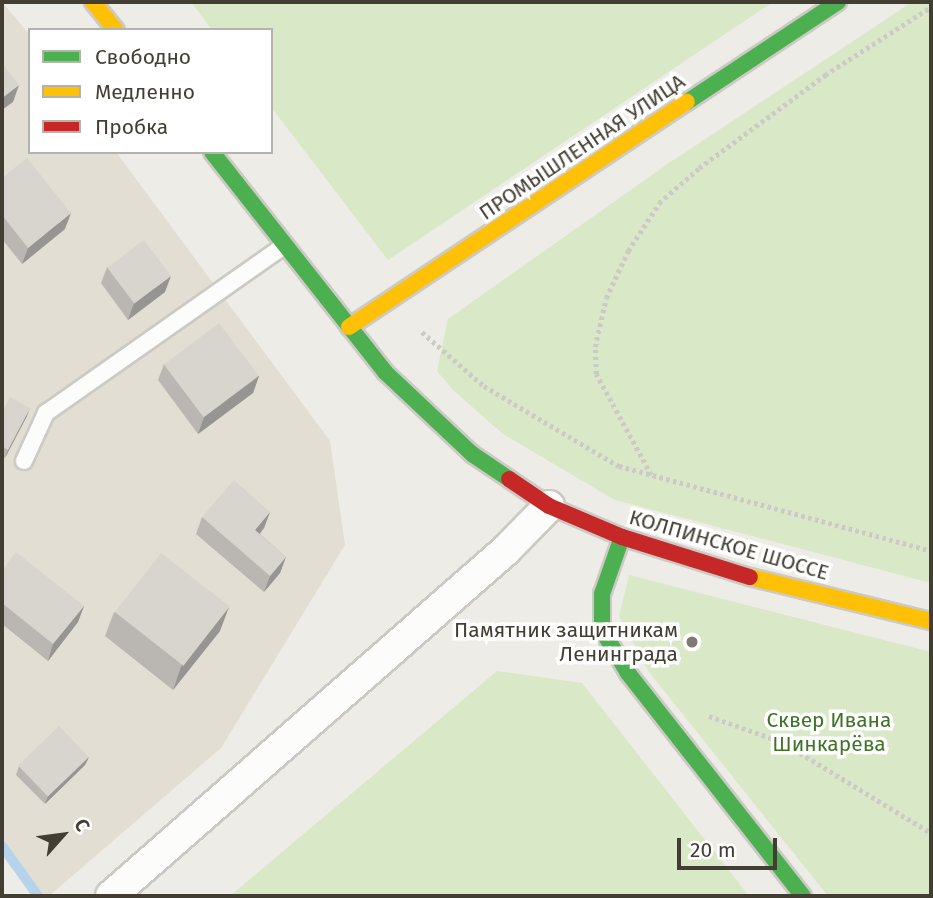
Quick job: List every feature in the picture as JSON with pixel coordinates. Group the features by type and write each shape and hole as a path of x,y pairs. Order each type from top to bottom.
{"street":[{"path":"93,2 114,28"},
{"name":"ПРОМЫШЛЕННАЯ УЛИЦА","path":"349,327 838,2"},
{"name":"КОЛПИНСКОЕ ШОССЕ","path":"214,154 386,372 472,454 549,506 622,537 723,570 931,621"},
{"path":"111,896 505,551 549,506"},
{"path":"622,537 602,594 602,630 659,714 803,896"}],"lane":[{"path":"24,461 46,413 285,245"}],"path":[{"path":"651,475 596,374 595,347 607,298 628,251 659,203 699,169 825,75 931,8"},
{"path":"422,332 484,386 619,466 931,551"},
{"path":"659,714 706,715 782,742 931,833"}],"shaded area":[{"path":"2,2 28,33 28,154 117,154 330,441 345,545 221,748 49,896 44,896 2,838"}],"green space":[{"path":"191,2 773,2 388,260 273,110 273,28 210,28"},
{"path":"912,2 931,2 931,583 615,500 503,434 453,390 437,371 448,319 669,163"},
{"name":"Сквер Ивана Шинкарёва","path":"629,575 931,652 931,896 828,896 649,672 619,616"},
{"path":"497,671 582,683 749,896 230,896"}],"building":[{"path":"2,63 19,85 2,98"},
{"path":"27,158 71,213 28,248 2,215 2,178"},
{"path":"144,240 171,276 134,304 107,268"},
{"path":"219,323 259,376 204,417 164,365"},
{"path":"10,397 30,408 8,450 2,446 2,412"},
{"path":"234,480 270,512 255,530 286,557 270,576 202,517"},
{"path":"16,552 84,606 53,644 2,603 2,570"},
{"path":"161,553 230,607 183,666 115,612"},
{"path":"59,726 89,757 48,797 18,766"}],"waterway":[{"path":"2,846 38,896"}],"traffic: fast":[{"path":"687,102 838,2"},
{"path":"214,154 385,372 472,454 509,479"},
{"path":"622,537 602,594 602,630 628,673 803,896"}],"traffic: slow":[{"path":"93,2 114,28"},
{"path":"349,327 687,102"},
{"path":"750,577 931,621"}],"traffic: jam":[{"path":"509,479 549,506 622,537 750,577"}],"place":[{"name":"Памятник защитникам Ленинграда","path":"692,642"}]}
